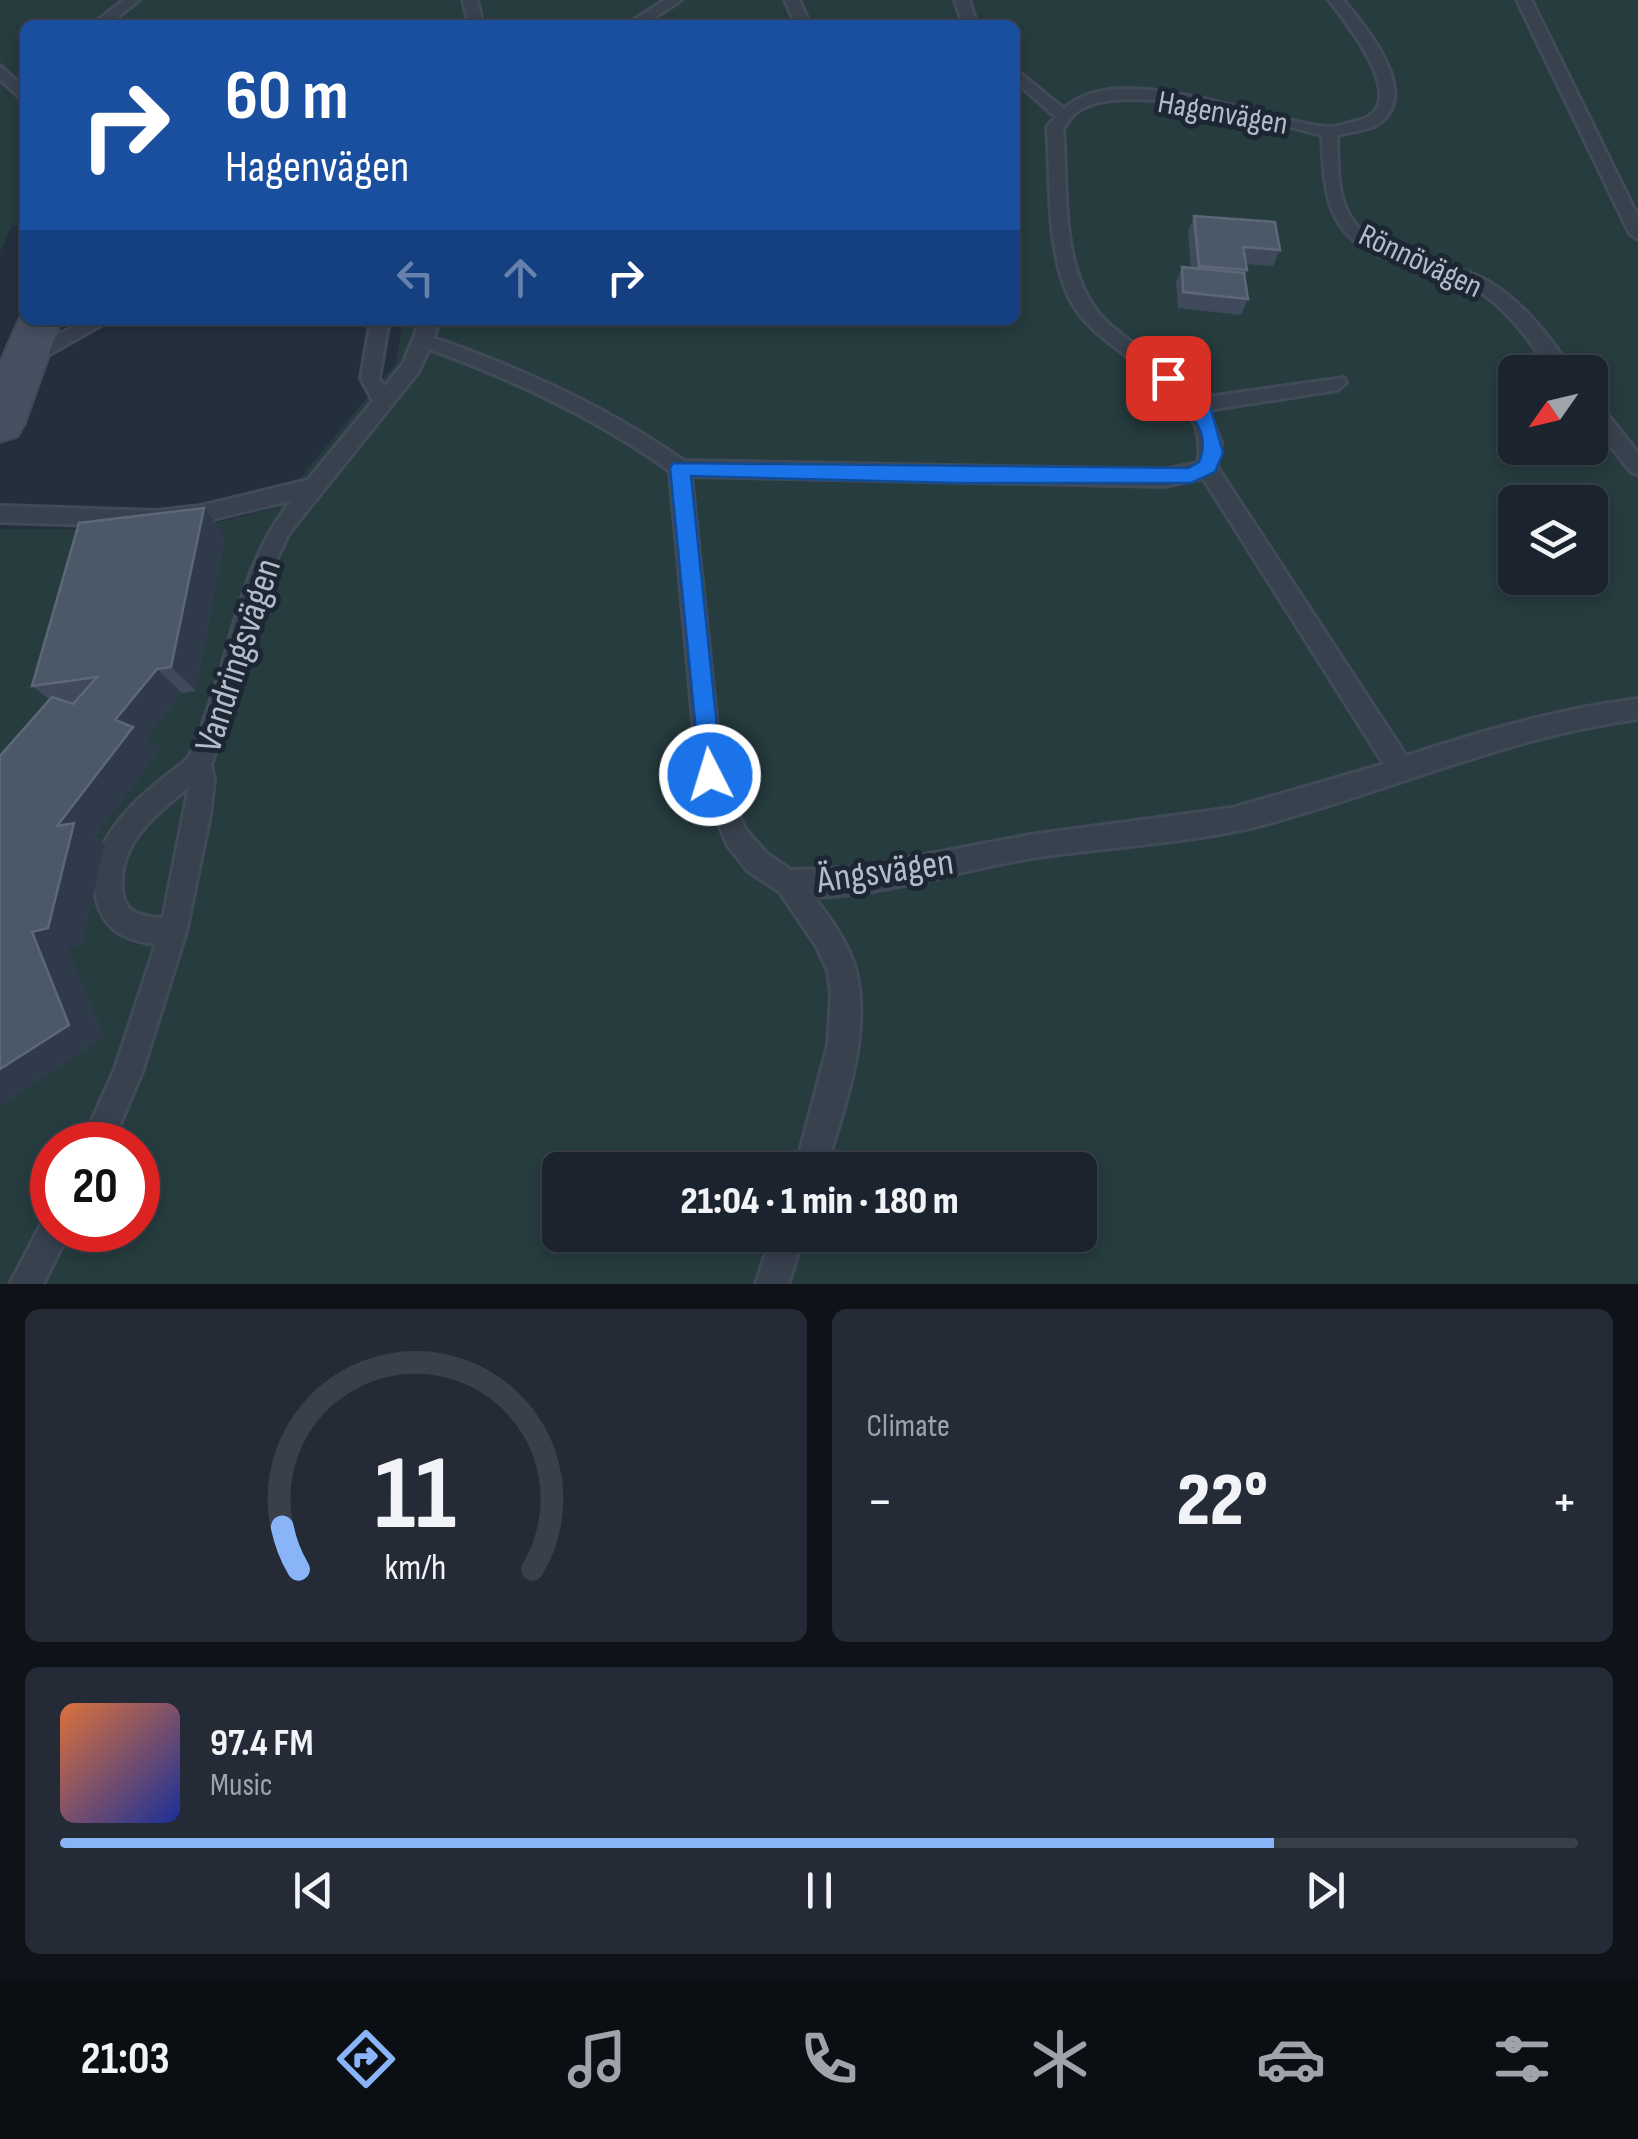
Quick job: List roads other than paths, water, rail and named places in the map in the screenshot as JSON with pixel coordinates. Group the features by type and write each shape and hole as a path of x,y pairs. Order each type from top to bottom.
{"street":[{"path":"0,424 33,339"}],"lane":[{"path":"106,20 132,0"},
{"path":"641,20 674,0"},
{"path":"1329,132 1371,122 1386,102 1385,82 1376,53 1336,0"},
{"path":"1524,0 1638,234"},
{"path":"0,70 20,78"},
{"path":"427,331 592,411 637,436 680,468 1164,478 1191,475 1208,467 1213,453 1203,411 1110,335 1074,294 1055,127 1061,114 1020,77"},
{"name":"Hagenvägen","path":"1061,114 1088,99 1187,99 1329,132"},
{"name":"Rönnövägen","path":"1329,132 1336,202 1349,227 1384,250 1484,286 1519,318 1549,355"},
{"path":"33,339 83,325"},
{"path":"379,325 370,378 383,402"},
{"name":"Vandringsvägen","path":"106,1122 128,1072 172,932 198,815 202,780 199,764 230,678 261,568 281,528 312,486 411,367 427,331"},
{"path":"1197,405 1337,383"},
{"path":"1608,430 1638,467"},
{"path":"1208,467 1240,524 1402,772"},
{"name":"Ängsvägen","path":"680,468 710,775 725,824 754,860 790,884 882,877 1028,846 1154,832 1260,813 1508,736 1638,709"},
{"path":"0,514 156,519 233,508 312,486"},
{"path":"172,932 144,932 118,918 108,901 108,875 112,853 123,834 199,764"},
{"path":"790,884 842,970 844,1028 816,1152"},
{"path":"26,1284 43,1252"},
{"path":"772,1284 782,1252"}]}
